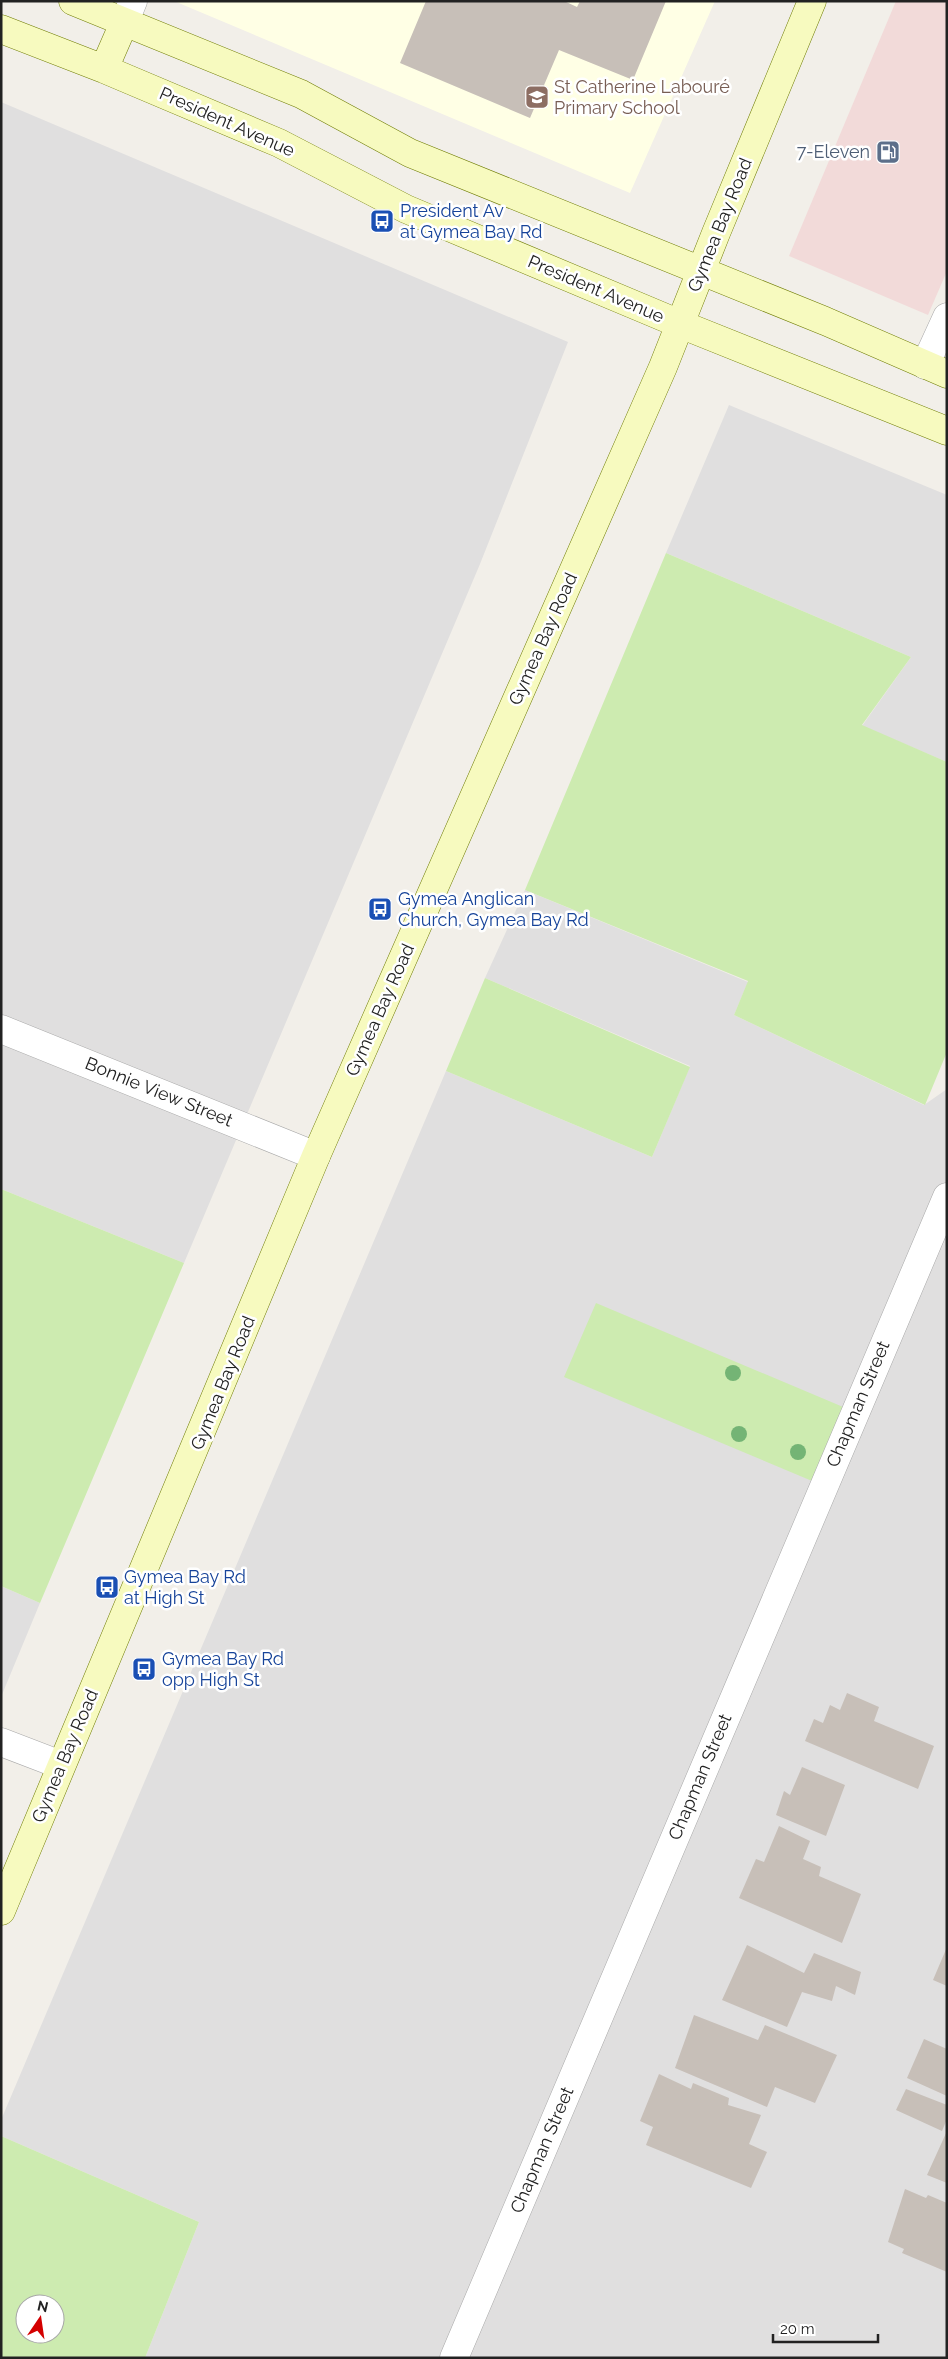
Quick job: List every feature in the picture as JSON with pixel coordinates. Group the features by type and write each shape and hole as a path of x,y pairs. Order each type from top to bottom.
{"main road":[{"path":"73,1 129,12 301,94 410,153 825,321 936,369"},
{"name":"Gymea Bay Road","path":"1,1911 206,1425 316,1156 663,367 812,1"},
{"path":"104,69 129,12"},
{"name":"President Avenue","path":"1,29 104,69 279,143 406,209 680,324 947,431"}],"street":[{"path":"936,369 947,317"},
{"name":"Bonnie View Street","path":"1,1029 316,1156"},
{"name":"Chapman Street","path":"454,2358 947,1197"},
{"path":"1,1742 61,1765"}],"shaded area":[{"name":"St Catherine Labouré Primary School","path":"174,1 715,1 630,193"},
{"path":"896,1 947,1 947,271 928,315 789,256"},
{"path":"1,102 568,342 480,564 184,1263 1,1189"},
{"path":"729,405 947,495 947,762 862,726 911,657 666,553"},
{"path":"525,890 748,982 734,1015 924,1105 947,1089 947,2358 145,2358 199,2222 1,2136 1,2120 446,1071 652,1157 690,1066 485,978"},
{"path":"1,1586 40,1603 1,1697"}],"green space":[{"path":"666,553 911,657 862,725 947,762 947,1052 925,1105 734,1015 748,981 525,890"},
{"path":"485,978 690,1067 652,1157 446,1071"},
{"path":"1,1189 184,1263 40,1603 1,1586"},
{"path":"596,1303 855,1412 824,1486 564,1377"},
{"path":"1,2136 199,2222 145,2358 1,2358"}],"building":[{"path":"426,1 564,1 577,7 580,1 666,1 633,80 559,50 530,118 400,63"},
{"path":"847,1693 879,1707 874,1721 934,1746 918,1789 805,1741 814,1719 823,1723 830,1705 840,1710"},
{"path":"802,1767 845,1785 826,1836 776,1815 784,1791 790,1795"},
{"path":"779,1826 810,1841 803,1859 821,1867 819,1876 861,1894 842,1943 739,1898 756,1859 764,1862"},
{"path":"747,1945 804,1973 814,1953 861,1972 855,1995 836,1986 832,2001 802,1992 787,2027 722,2000"},
{"path":"947,1947 947,1986 933,1980"},
{"path":"694,2015 758,2040 765,2025 837,2055 815,2103 775,2087 767,2107 675,2068"},
{"path":"924,2039 947,2049 947,2096 907,2078"},
{"path":"659,2074 691,2089 693,2083 729,2098 728,2105 761,2115 749,2144 767,2152 751,2188 646,2145 653,2127 640,2121"},
{"path":"906,2089 947,2105 947,2119 942,2131 896,2110"},
{"path":"947,2131 947,2183 927,2175"},
{"path":"905,2189 926,2198 928,2195 947,2203 947,2272 902,2253 904,2249 888,2242"}],"place":[{"name":"St Catherine Labouré Primary School","path":"537,97"},
{"name":"7-Eleven","path":"888,152"},
{"name":"President Av at Gymea Bay Rd","path":"382,221"},
{"name":"Gymea Anglican Church, Gymea Bay Rd","path":"380,909"},
{"name":"Gymea Bay Rd at High St","path":"107,1587"},
{"name":"Gymea Bay Rd opp High St","path":"144,1669"}]}
